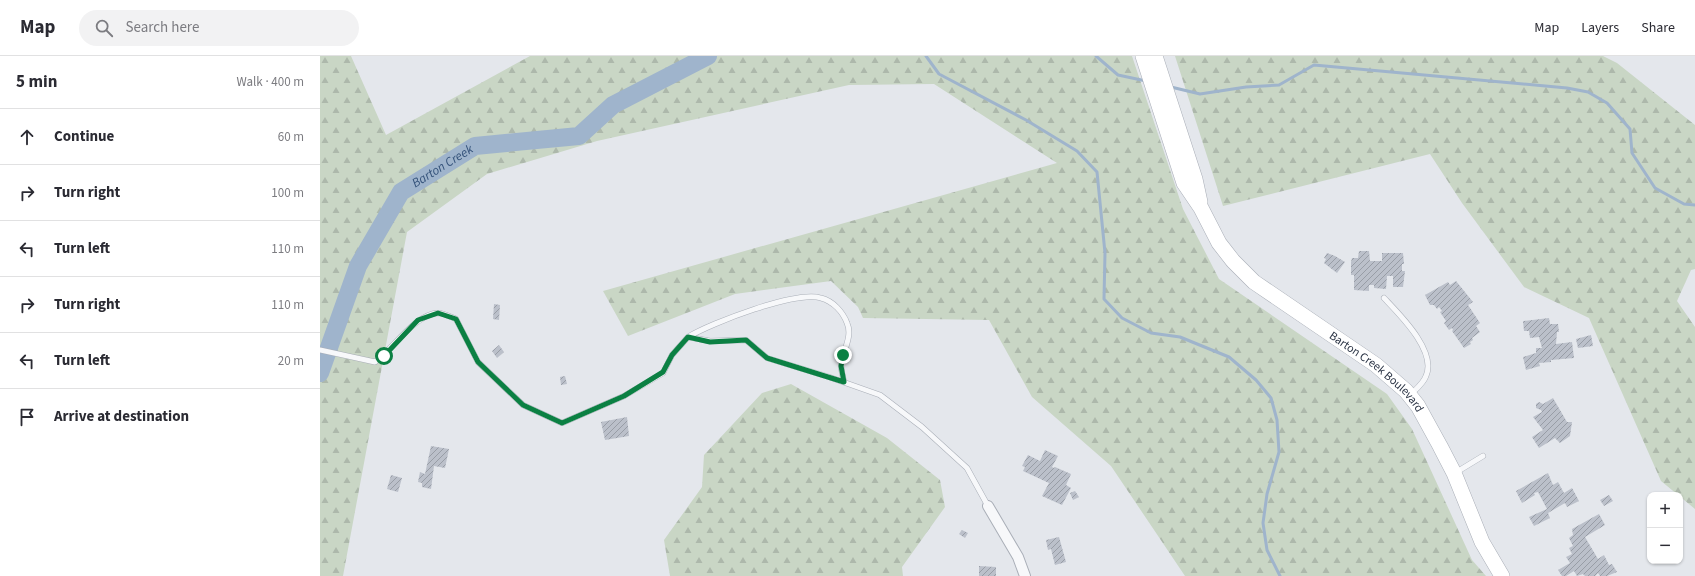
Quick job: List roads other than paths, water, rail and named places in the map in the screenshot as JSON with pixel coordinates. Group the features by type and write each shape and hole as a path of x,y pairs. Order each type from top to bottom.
{"street":[{"name":"Barton Creek Boulevard","path":"1144,56 1190,181 1201,208 1219,243 1233,261 1254,282 1376,364 1410,396 1418,406 1454,473 1482,542 1502,576"},
{"name":"Barton Creek Boulevard","path":"1155,56 1190,181"},
{"path":"988,506 1018,557 1025,576"}],"lane":[{"path":"320,350 375,362 384,356 418,320 438,313 456,319 478,362 523,405 562,423 624,396 663,372 672,355 688,337 703,328 757,308 806,296 821,298 833,303 843,314 848,324 849,333 841,366 844,382"},
{"path":"1384,298 1423,344 1428,365 1427,375 1423,382 1410,396"},
{"path":"688,337 710,342 746,340 767,358 844,382 880,396 922,427 967,468 988,506"},
{"path":"1454,473 1483,456"}],"waterway":[{"name":"Barton Creek","path":"320,373 358,266 401,192 475,146 579,136 613,105 708,56"},
{"path":"926,56 939,74 1026,120 1077,151 1097,172 1105,253 1104,299 1122,318 1151,333 1180,337 1229,357 1256,380 1271,398 1277,420 1279,452 1267,494 1263,523 1267,550 1280,576"},
{"path":"1096,56 1118,75 1146,81"},
{"path":"1171,87 1200,94 1246,87 1279,85 1314,65 1567,88 1588,92 1607,103 1630,129 1632,153 1655,188 1684,204 1695,205"}]}
